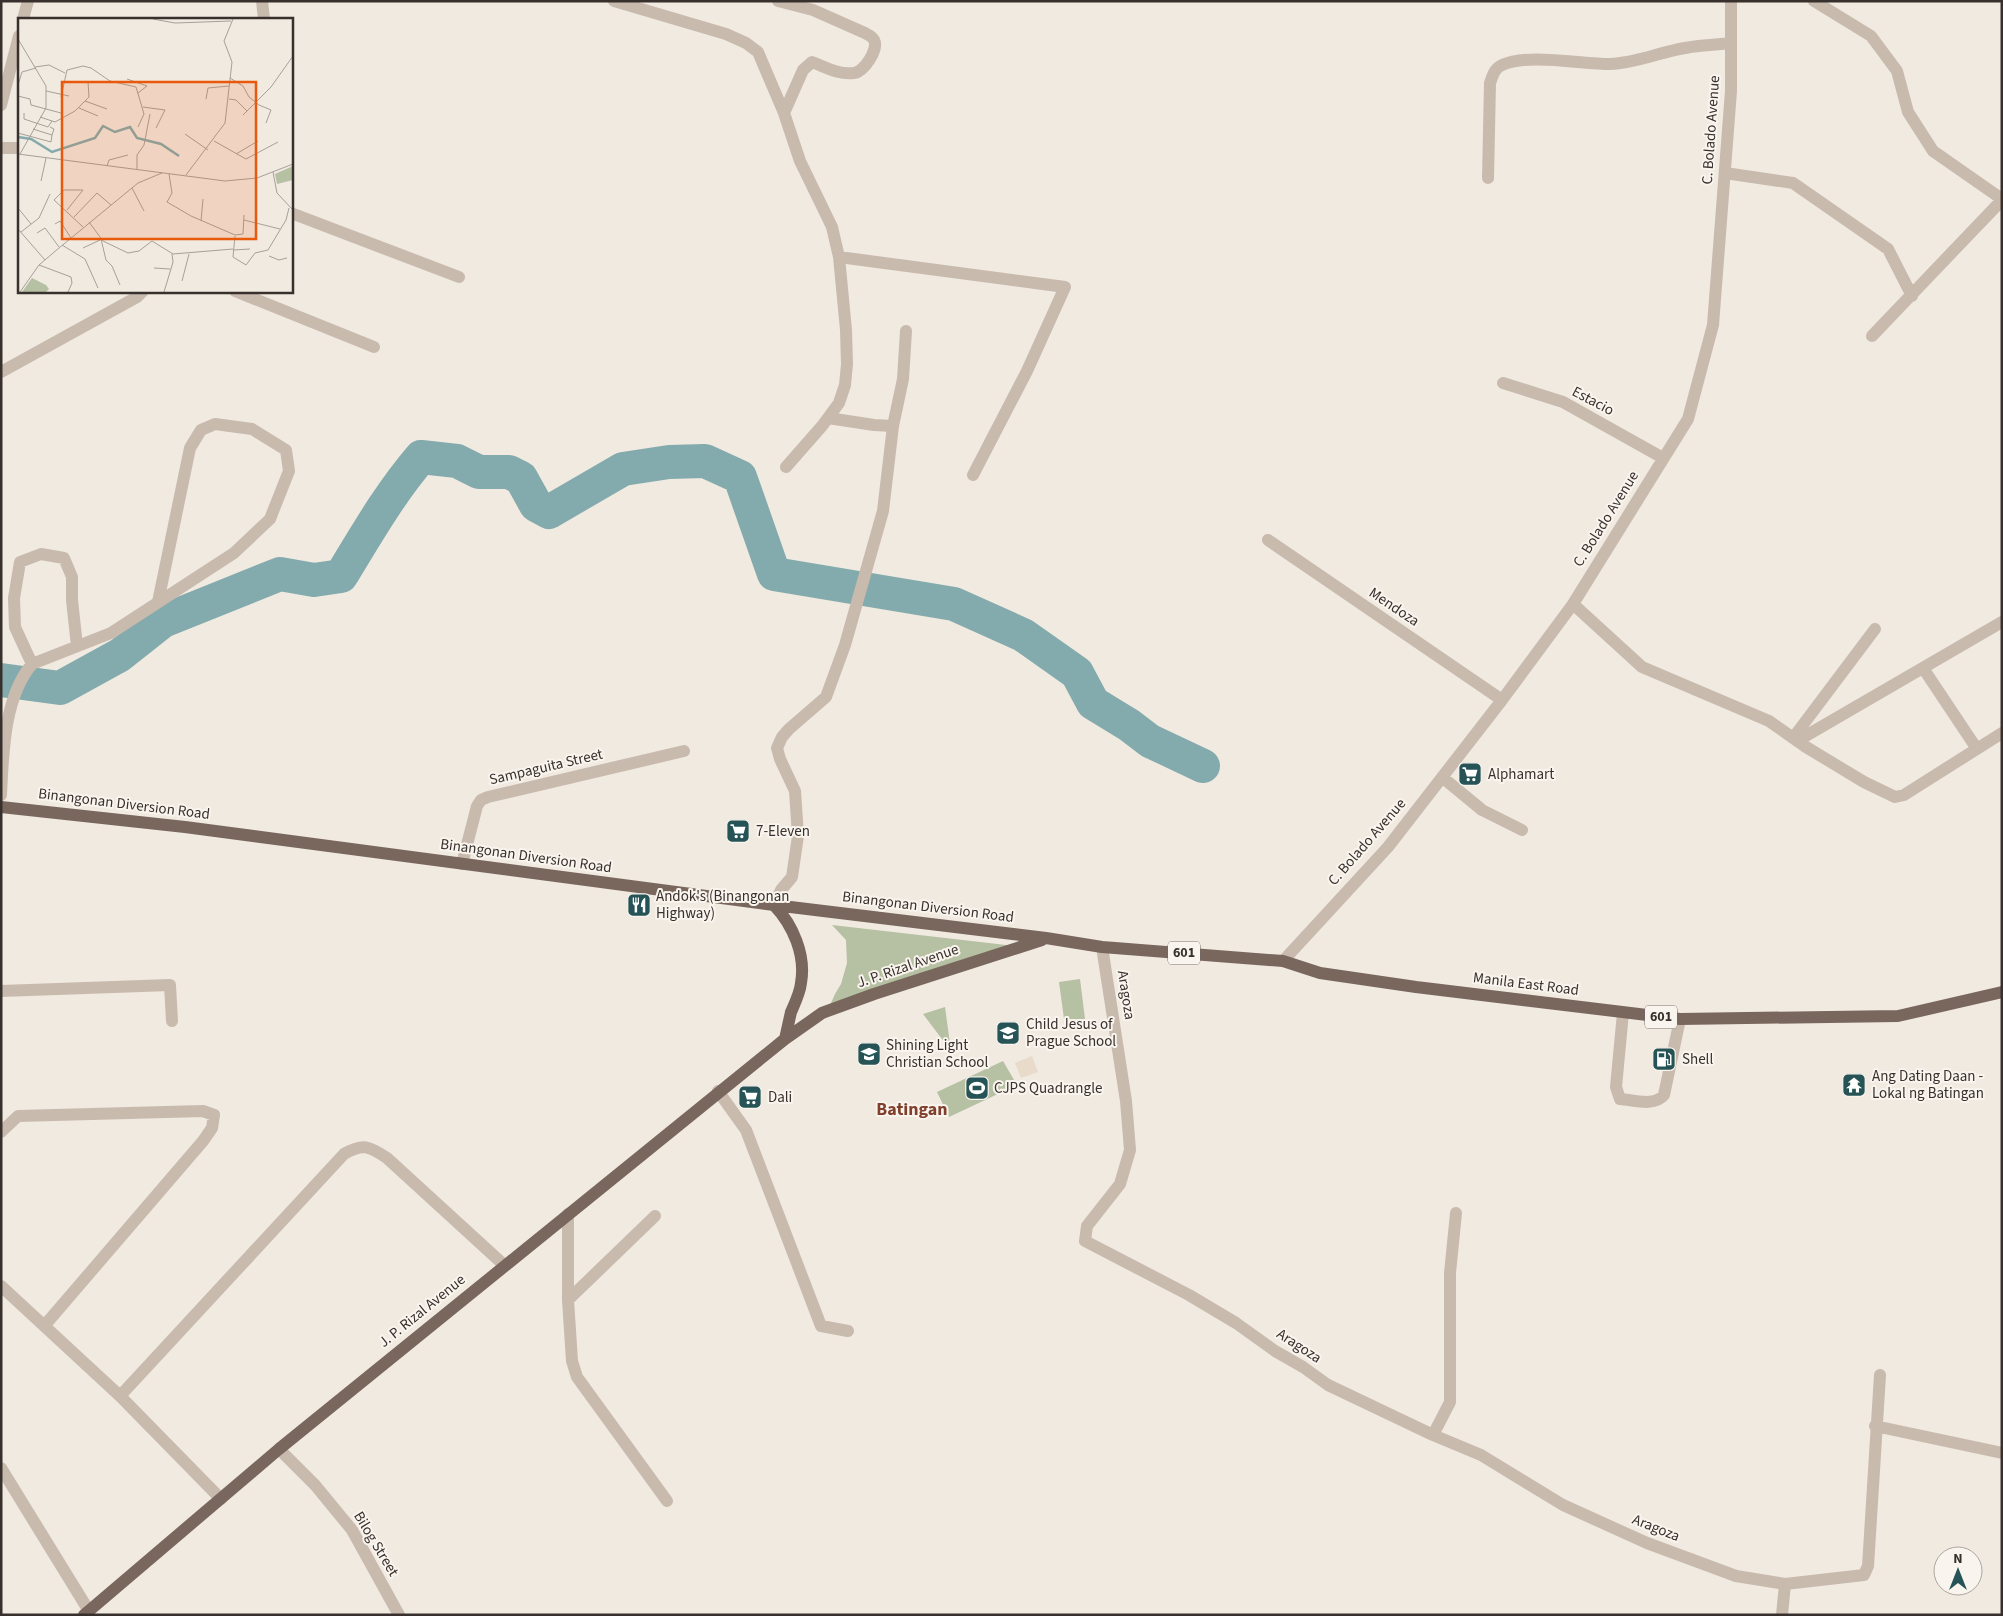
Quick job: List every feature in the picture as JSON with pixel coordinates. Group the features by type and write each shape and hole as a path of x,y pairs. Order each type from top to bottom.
{"main road":[{"name":"Binangonan Diversion Road","path":"1,807 185,827 774,905 1046,938"},
{"path":"774,905 783,915 795,936 802,966 801,984 785,1039"},
{"name":"Manila East Road","path":"1046,938 1102,946 1283,961 1320,973 1680,1020 1898,1016 2002,992"},
{"name":"J. P. Rizal Avenue","path":"86,1613 280,1449 504,1265 785,1039 822,1014 874,994 1046,938"}],"street":[{"path":"23,18 28,1"},
{"path":"262,1 264,18"},
{"path":"614,1 726,34 746,43 758,52 784,113 800,161 832,227 839,257 846,330 846,384 839,403 786,467"},
{"path":"778,1 813,10 865,33 872,37 876,47 865,67 854,73 830,70 812,62 802,70 784,113"},
{"name":"C. Bolado Avenue","path":"1283,961 1388,847 1502,700 1573,604 1688,418 1713,325 1731,91 1731,1"},
{"path":"1822,3 1871,36 1897,71 1908,112 1934,151 2002,200 1872,336"},
{"path":"1,106 18,40"},
{"path":"1488,178 1490,83 1494,70 1503,64 1531,60 1609,64 1627,62 1686,47 1706,47 1731,43"},
{"path":"1,148 18,148"},
{"path":"1725,173 1794,183 1888,249 1912,296"},
{"path":"292,213 459,277"},
{"path":"839,257 1066,287 1027,371 973,475"},
{"path":"1,372 137,297 142,292"},
{"path":"237,292 374,348"},
{"path":"774,905 781,890 792,877 798,836 795,790 780,759 777,748 782,737 789,729 826,698 834,677 883,511 893,426 903,379 906,331"},
{"name":"Estacio","path":"1503,383 1563,402 1663,458"},
{"path":"828,418 893,426"},
{"path":"1,795 4,735 23,674 32,664 111,633 234,553 270,519 289,471 286,450 252,429 215,424 201,430 190,448 158,602"},
{"name":"Mendoza","path":"1268,540 1502,700"},
{"path":"32,664 15,627 14,598 20,562 41,554 64,558 72,577 72,600 77,646"},
{"path":"1573,604 1642,667 1769,721 1864,782 1895,796 1904,795 2002,733"},
{"path":"1795,739 2000,628"},
{"path":"1795,739 1875,629"},
{"path":"1923,668 1977,749"},
{"name":"Sampaguita Street","path":"462,864 478,806 481,800 488,796 684,751"},
{"path":"1442,777 1482,810 1522,830"},
{"name":"Aragoza","path":"1102,946 1126,1101 1130,1150 1120,1184 1087,1226 1085,1240 1189,1295 1236,1323 1328,1385 1432,1435 1481,1455 1563,1505 1647,1543 1736,1576 1785,1584 1864,1575 1868,1566 1875,1426"},
{"path":"1,991 170,985 172,1021"},
{"path":"1623,1013 1616,1087 1620,1099 1653,1102 1660,1100 1664,1095 1680,1020"},
{"path":"718,1092 746,1130 821,1326 848,1331"},
{"path":"1,1132 18,1116 203,1111 214,1115 212,1128 203,1141 45,1325"},
{"path":"120,1396 344,1154 358,1146 373,1148 387,1158 504,1265"},
{"path":"1432,1435 1450,1402 1450,1273 1456,1212"},
{"path":"568,1214 568,1300 572,1361 577,1377 667,1501"},
{"path":"568,1300 655,1216"},
{"path":"1,1286 120,1396 221,1499"},
{"path":"1880,1375 1875,1426 2002,1453"},
{"name":"Bilog Street","path":"280,1449 315,1485 352,1530 399,1615"},
{"path":"1,1468 86,1613"},
{"path":"1782,1615 1785,1584"}],"green space":[{"path":"832,925 1015,946 827,1012 841,984 847,963 846,940"},
{"path":"1080,979 1085,1019 1064,1019 1059,982"},
{"path":"945,1007 951,1051 923,1014"},
{"name":"CJPS Quadrangle","path":"1003,1061 1017,1085 949,1117 937,1092"}],"shaded area":[{"path":"1032,1056 1038,1072 1021,1078 1015,1063"}],"waterway":[{"path":"1,680 60,688 120,655 163,621 280,574 314,580 341,576 389,500 421,457 457,461 479,472 509,472 521,478 536,505 549,512 623,469 669,462 705,461 740,477 774,574 954,604 1023,635 1077,673 1093,703 1129,725 1150,741 1203,766"}],"place":[{"name":"Alphamart","path":"1470,774"},
{"name":"7-Eleven","path":"738,831"},
{"name":"Andok's (Binangonan Highway)","path":"639,905"},
{"name":"Child Jesus of Prague School","path":"1008,1033"},
{"name":"Shining Light Christian School","path":"869,1054"},
{"name":"Shell","path":"1664,1059"},
{"name":"Ang Dating Daan - Lokal ng Batingan","path":"1854,1085"},
{"name":"CJPS Quadrangle","path":"977,1088"},
{"name":"Dali","path":"750,1097"}],"district":[{"name":"Batingan","path":"912,1109"}]}
